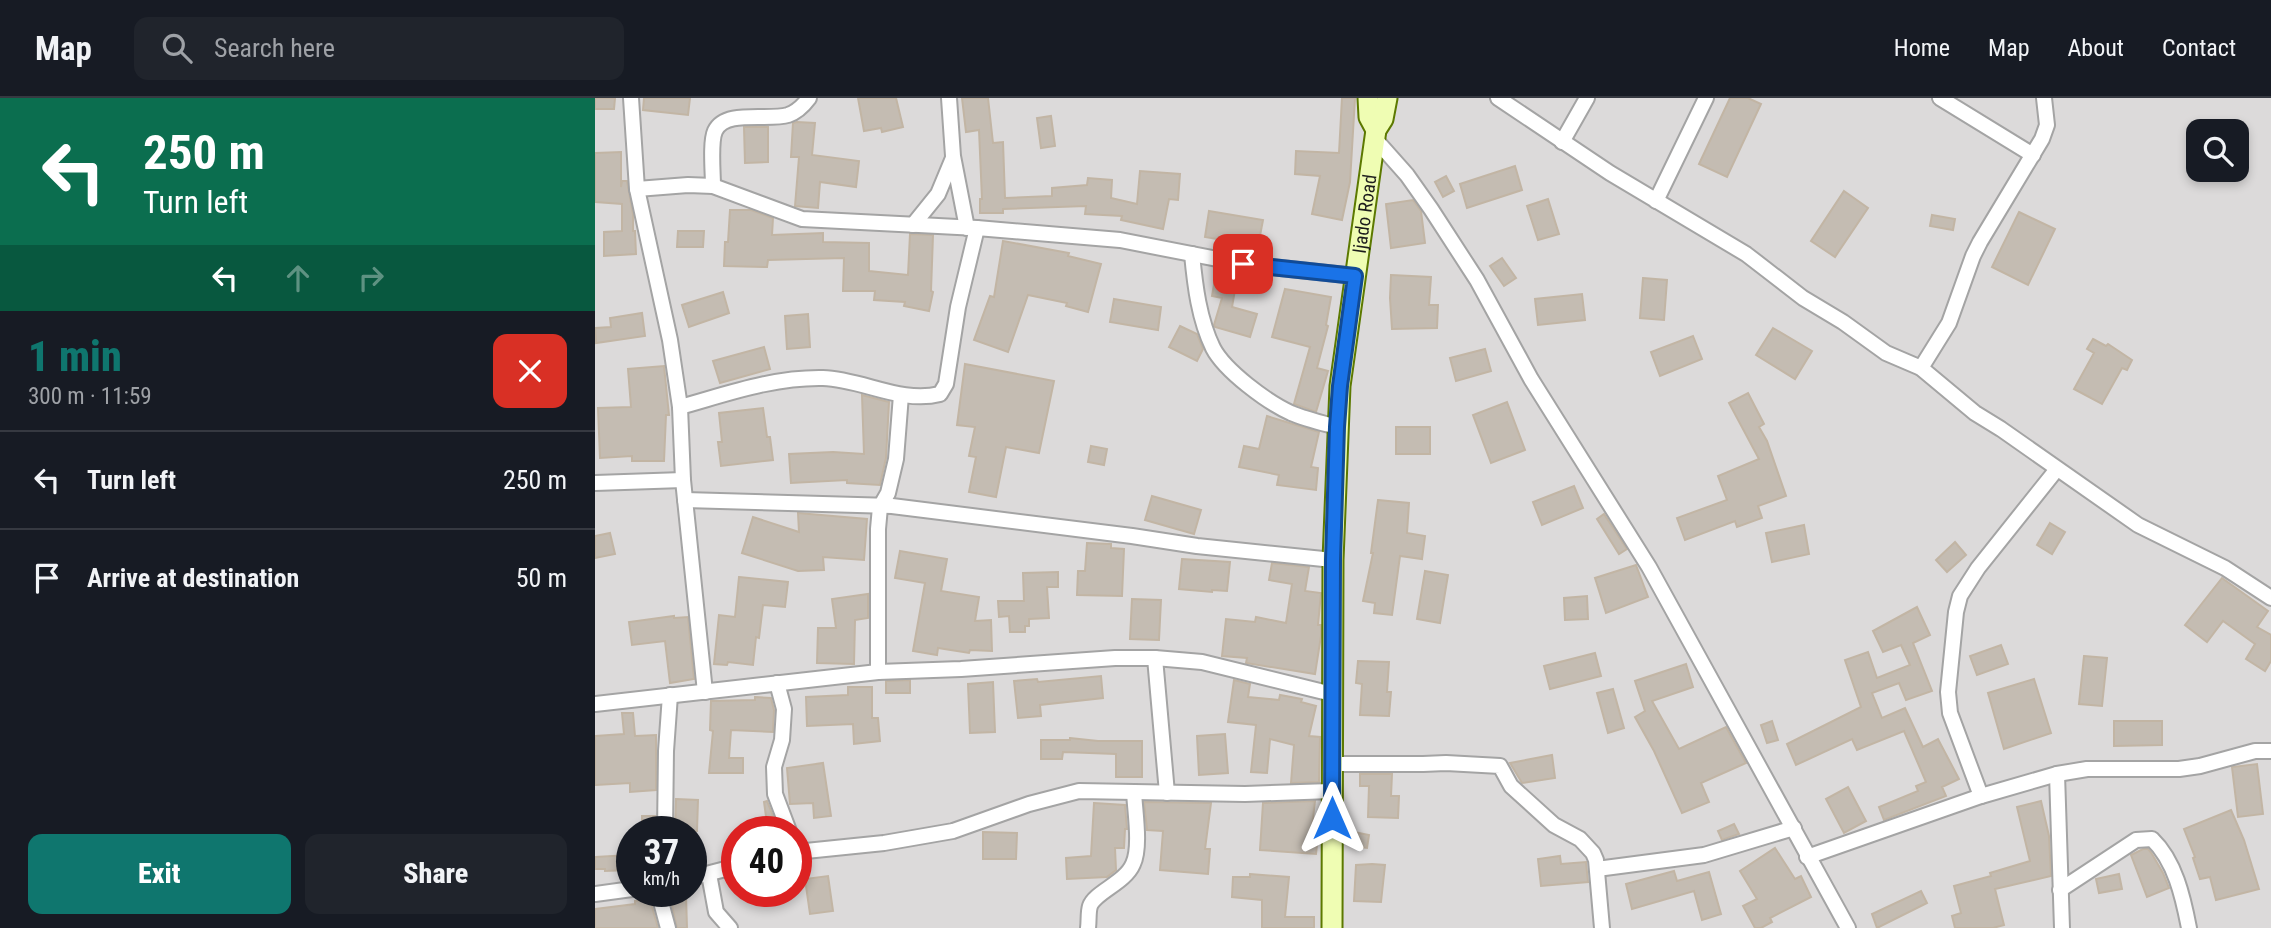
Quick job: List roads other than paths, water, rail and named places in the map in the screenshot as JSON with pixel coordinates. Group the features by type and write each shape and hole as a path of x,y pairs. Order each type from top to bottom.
{"street":[{"path":"631,98 637,189 670,340 680,407 683,480 705,692"},
{"path":"713,186 714,133 720,123 733,118 787,116 802,107 809,98"},
{"path":"680,407 779,380 825,378 875,386 901,395 928,397 940,394 946,384 972,228 953,156 949,98"},
{"name":"Ijado Road","path":"1368,98 1369,117 1376,135"},
{"name":"Ijado Road","path":"1332,928 1333,560 1337,427 1340,386 1376,135 1383,119 1387,98"},
{"path":"1498,98 1562,142 1746,254 1803,298 1843,321 1886,353 1921,368 1975,413 2138,525 2225,568 2271,598"},
{"path":"1562,142 1587,98"},
{"path":"1656,201 1706,98"},
{"path":"1940,98 2033,155"},
{"path":"1921,368 1949,323 1980,242 2033,155 2047,125 2044,98"},
{"path":"1376,135 1431,209 1477,280 1531,379 1649,567 1848,928"},
{"path":"913,225 938,194 953,156"},
{"path":"637,189 713,186 802,219 972,228 1120,240 1243,264 1355,276"},
{"path":"1192,254 1195,287 1214,350 1243,382 1270,403 1293,414 1337,427"},
{"path":"878,672 880,507 888,494 896,459 901,395"},
{"path":"1981,796 1950,713 1948,692 1958,604 1977,568 2057,469"},
{"path":"595,483 683,480"},
{"path":"685,500 907,508 1197,546 1333,560"},
{"path":"595,704 878,672 1115,658 1202,662 1332,694"},
{"path":"1155,658 1167,793"},
{"path":"777,683 784,709 782,740 774,767 775,794 785,816"},
{"path":"666,816 666,751 670,695"},
{"path":"1807,857 1981,796 2057,774 2087,769 2179,769 2255,751 2271,751"},
{"path":"1331,764 1446,762 1500,766 1518,793 1554,825 1580,839 1593,853 1602,928"},
{"path":"2057,774 2062,928"},
{"path":"812,850 884,843 953,831 1029,804 1079,791 1245,794 1331,791"},
{"path":"1088,928 1090,907 1094,900 1116,885 1135,862 1137,851 1134,792"},
{"path":"1597,869 1704,855 1794,828"},
{"path":"2060,890 2136,840 2152,839 2163,849 2180,890 2189,928"},
{"path":"721,871 709,874 716,912 730,928"},
{"path":"595,894 616,891"},
{"path":"662,907 668,928"}]}
